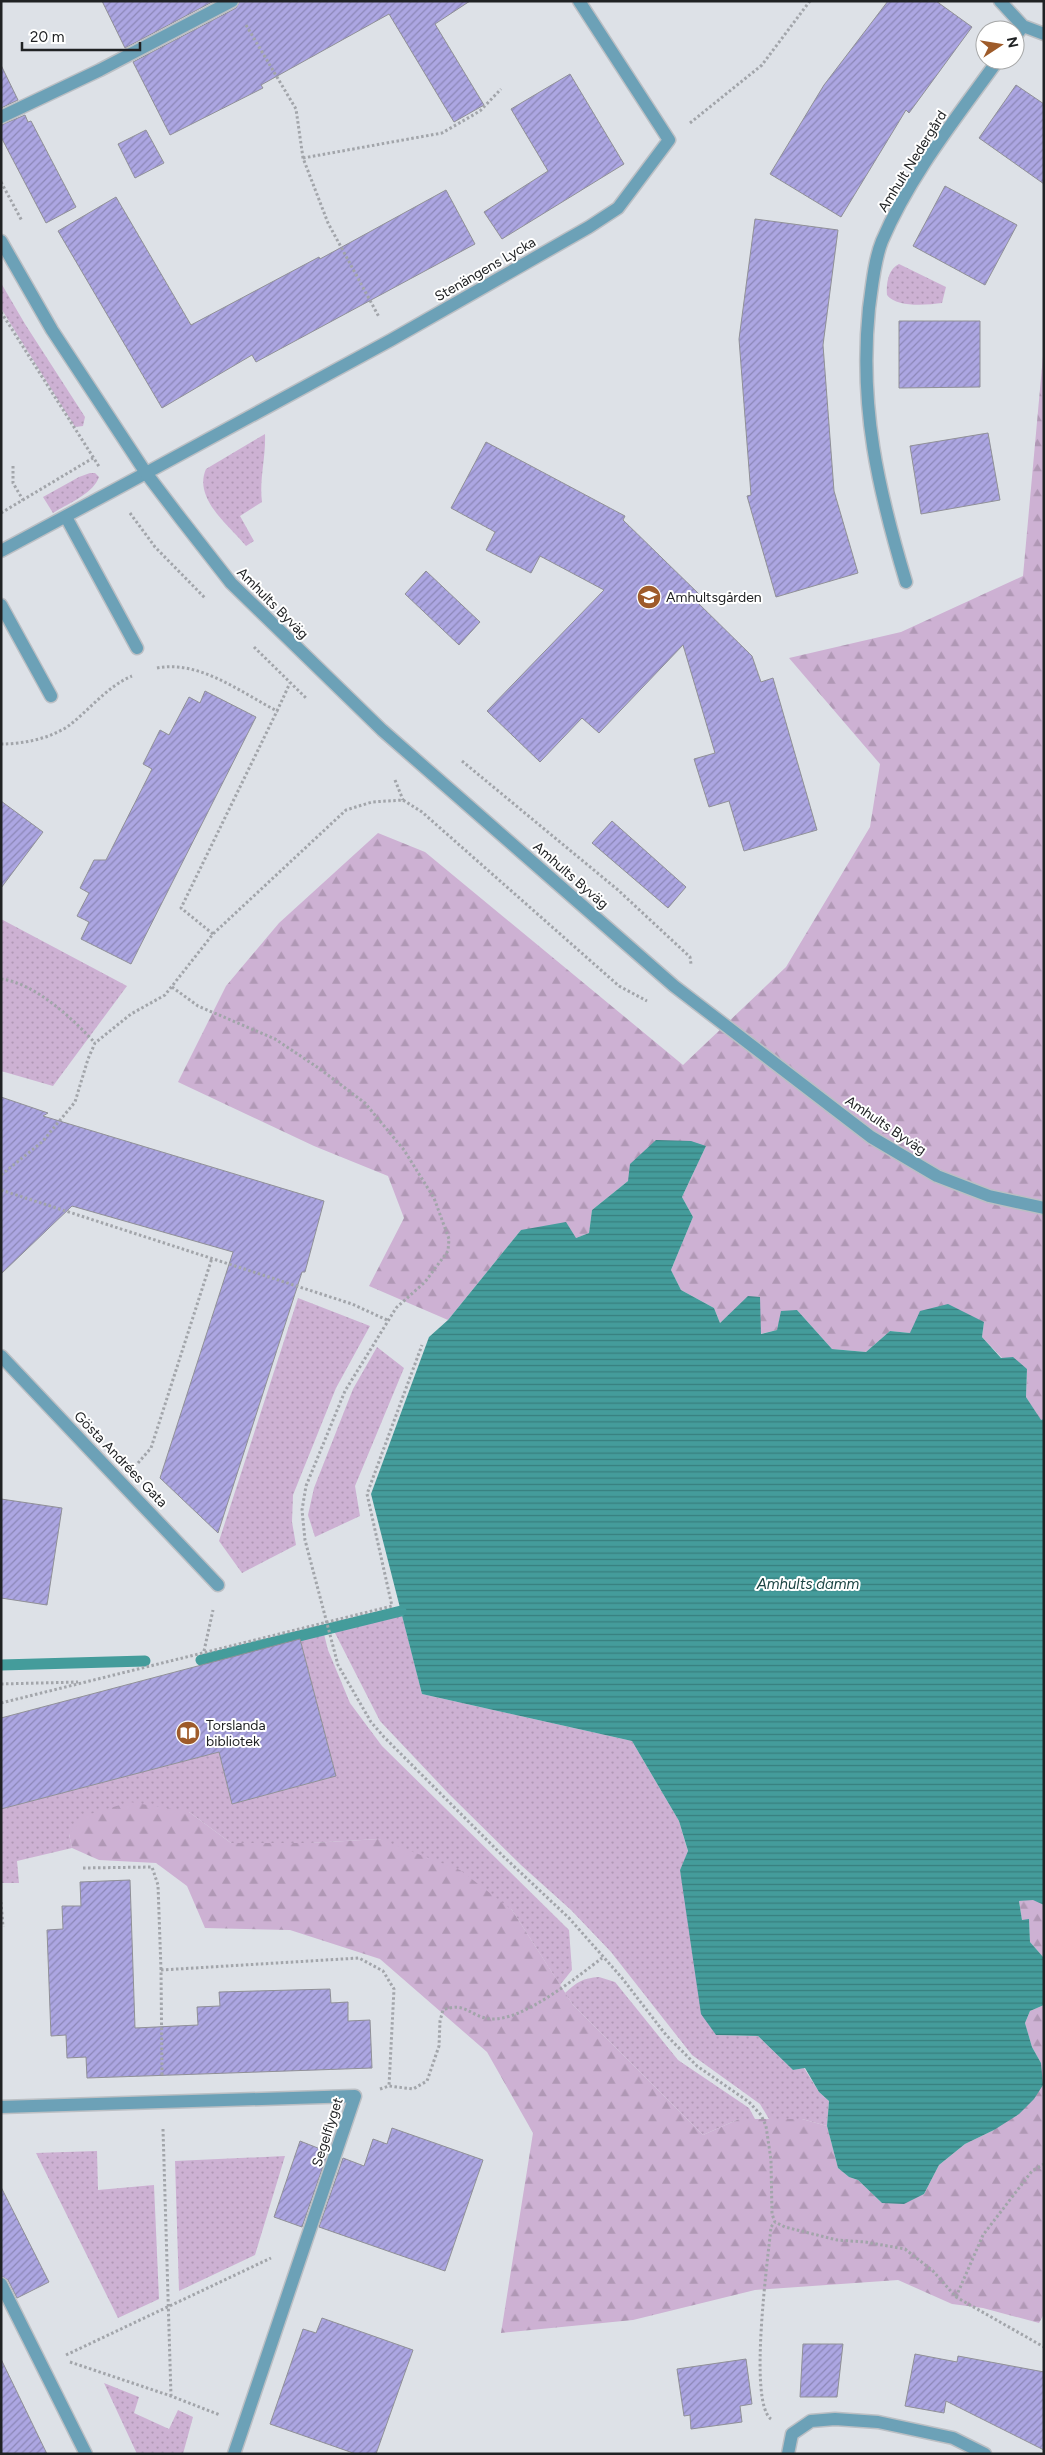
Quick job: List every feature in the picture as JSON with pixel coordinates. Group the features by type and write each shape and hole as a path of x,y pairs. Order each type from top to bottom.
{"street":[{"path":"1,117 100,70 232,1"},
{"path":"579,1 669,140"},
{"path":"1000,1 1017,20"},
{"path":"1025,27 1044,34"},
{"name":"Amhult Nedergård","path":"906,582 878,478 868,419 865,345 871,290 881,243 900,204 944,135 991,70"},
{"name":"Stenängens Lycka","path":"146,473 391,340 589,227 618,208 669,140"},
{"name":"Amhults Byväg","path":"1,241 52,330 146,473 230,582 382,730 674,986 871,1137 937,1176 989,1196 1044,1208"},
{"path":"1,551 146,473"},
{"path":"66,517 137,648"},
{"path":"1,605 51,696"},
{"name":"Gösta Andrées Gata","path":"1,1356 218,1585"},
{"name":"Segelflyget","path":"1,2107 355,2096 234,2454"},
{"path":"1,2284 86,2454"},
{"path":"788,2454 792,2434 811,2421 835,2419 878,2422 953,2438 985,2454"}],"path":[{"path":"232,1 296,109 303,158 328,223 391,340"},
{"path":"669,140 762,65 810,1"},
{"path":"303,158 442,133 480,111 501,89"},
{"path":"1,182 24,224"},
{"path":"1,312 93,458 1,512"},
{"path":"13,466 13,483 22,500"},
{"path":"154,669 190,668 209,675 277,711"},
{"path":"1,744 14,744 48,736 70,725 119,681 135,674"},
{"path":"213,934 181,908 290,683"},
{"path":"455,755 618,890 690,957 691,964 674,986"},
{"path":"1,1175 42,1142 75,1102 88,1059 95,1044 131,1014 165,995 213,934 346,810"},
{"path":"1,979 33,990 83,1030 95,1044"},
{"path":"172,987 198,1006 275,1039 320,1068 365,1103 404,1150 434,1198 449,1239 448,1251 425,1282 396,1308 387,1320 345,1391 306,1486 302,1510 305,1540 325,1622 338,1665 371,1722 475,1829 569,1918 602,1958 622,1978 666,2035 698,2066 749,2102 761,2115 766,2126 771,2160 772,2214 775,2222 785,2227 837,2240 904,2249 933,2271 956,2297 1044,2348"},
{"path":"1,1190 352,1304 387,1320"},
{"path":"122,1482 151,1448 212,1258"},
{"path":"1,1704 204,1651 392,1606 367,1494 422,1345"},
{"path":"204,1651 218,1585"},
{"path":"1,1684 85,1682"},
{"path":"83,1868 152,1867 158,1885 162,2102 171,2396"},
{"path":"1,1902 3,1927"},
{"path":"161,1970 359,1958 383,1971 394,1989 389,2086"},
{"path":"355,2096 389,2086 413,2090 427,2082 439,2046 440,2021 443,2010 461,2006 490,2019 506,2018 558,1992 602,1958"},
{"path":"956,2297 983,2235 1032,2171 1044,2164"},
{"path":"775,2222 771,2227 759,2351 761,2397 766,2415 792,2434"},
{"path":"244,2424 171,2396 59,2358 307,2240"}],"green space":[{"path":"899,264 946,287 942,303 905,304 887,295 888,277 892,269"},
{"path":"1,283 85,417 83,426 75,427 1,308"},
{"path":"1044,345 1044,1419 1041,1421 1026,1397 1027,1369 1002,1358 982,1337 984,1322 910,1333 890,1331 866,1352 832,1349 797,1310 777,1330 760,1334 760,1297 748,1297 720,1323 714,1308 681,1290 671,1270 693,1217 682,1197 706,1146 628,1181 592,1210 589,1233 576,1238 521,1230 448,1320 369,1286 404,1218 388,1176 314,1146 178,1082 226,986 279,923 378,833 425,852 683,1065 786,967 870,827 880,764 789,658 901,632 1023,576"},
{"path":"265,434 261,485 262,502 240,516 254,541 246,546 222,520 208,501 204,491 203,480 206,469"},
{"path":"90,473 95,473 99,477 91,489 53,513 43,497"},
{"path":"1,919 127,986 53,1086 1,1071"},
{"path":"298,1298 370,1326 336,1388 293,1495 292,1522 296,1545 242,1573 219,1541"},
{"path":"377,1347 404,1368 355,1486 360,1516 315,1537 308,1515 314,1488 353,1389"},
{"path":"402,1615 422,1694 632,1741 679,1821 688,1852 680,1870 716,2035 758,2036 793,2070 804,2068 819,2092 829,2101 827,2126 802,2119 769,2119 760,2104 692,2055 611,1952 571,1910 521,1865 449,1794 380,1721 334,1631"},
{"path":"324,1634 328,1650 350,1703 382,1746 569,1930 572,1970 560,1985 512,1910 379,1839 311,1843 231,1843 189,1812 69,1834 72,1848 17,1861 19,1883 1,1883 1,1809 219,1752 232,1804 336,1776 300,1639"},
{"path":"130,1802 189,1812 231,1843 311,1843 379,1839 460,1870 512,1910 573,2005 703,2135 739,2119 802,2119 827,2126 838,2168 849,2177 858,2180 882,2203 924,2194 939,2165 965,2144 994,2130 1041,2063 1032,2047 1025,2023 1030,2011 1044,2005 1044,2314 1039,2323 983,2308 952,2304 898,2280 755,2290 633,2320 501,2333 533,2133 487,2052 380,1959 290,1930 205,1928 187,1886 156,1863 99,1860 72,1848 69,1834 87,1815"},
{"path":"1033,1899 1044,1905 1044,1958 1030,1942 1029,1920 1022,1920 1019,1901"},
{"path":"599,1977 615,1982 678,2060 749,2108 755,2119 739,2119 703,2135 573,2005 565,1993 580,1981"},
{"path":"97,2151 98,2190 154,2185 159,2299 118,2318 36,2153"},
{"path":"285,2156 255,2255 179,2291 175,2161"},
{"path":"104,2383 139,2397 134,2413 169,2429 178,2410 193,2417 183,2454 137,2454"}],"water":[{"name":"Amhults damm","path":"656,1140 691,1141 706,1146 682,1197 693,1217 671,1270 681,1290 714,1308 720,1323 748,1296 760,1297 761,1334 777,1330 781,1311 797,1310 832,1349 866,1352 890,1331 910,1333 920,1311 948,1304 984,1322 982,1337 1001,1358 1013,1357 1027,1369 1026,1397 1041,1420 1044,1419 1044,1905 1033,1900 1019,1901 1022,1920 1029,1919 1030,1942 1044,1958 1044,2005 1030,2011 1025,2023 1032,2047 1041,2063 1043,2085 1034,2099 1019,2114 994,2130 965,2144 939,2165 924,2194 904,2204 882,2203 858,2180 849,2177 838,2168 827,2126 829,2101 819,2092 805,2068 793,2070 758,2036 716,2035 701,2014 680,1870 688,1851 679,1821 632,1741 422,1694 371,1494 429,1337 448,1320 521,1230 566,1222 576,1238 589,1233 592,1210 628,1181 630,1164"}],"building":[{"path":"102,1 214,1 125,48"},
{"path":"240,1 470,1 435,24 484,105 454,122 389,14 261,85 263,88 170,135 133,62 236,8"},
{"path":"888,1 936,1 972,27 909,113 906,110 841,217 770,174 824,85"},
{"path":"1,65 18,100 1,108"},
{"path":"570,74 624,164 502,239 484,212 548,171 511,109"},
{"path":"1016,85 1044,104 1044,184 979,138"},
{"path":"25,115 28,122 31,121 76,207 46,223 1,137 1,125"},
{"path":"146,130 164,163 135,178 118,144"},
{"path":"945,186 1017,225 985,285 913,246"},
{"path":"446,190 475,244 256,362 252,355 162,408 58,231 116,197 191,325 319,257 320,259"},
{"path":"755,219 838,230 823,345 834,491 858,573 776,597 747,496 751,495 739,339"},
{"path":"899,321 980,321 980,387 899,388"},
{"path":"988,433 1000,500 921,514 910,446"},
{"path":"486,442 625,516 623,520 701,596 696,601 752,656 761,682 773,678 817,830 744,851 729,801 709,807 694,759 715,753 683,645 599,733 582,718 540,762 487,711 604,590 540,556 531,573 486,550 495,532 451,508"},
{"path":"426,571 480,622 459,645 405,594"},
{"path":"205,691 256,717 131,964 81,939 89,922 77,916 89,893 80,888 94,860 106,860 152,769 143,764 160,730 169,735 189,697 200,703"},
{"path":"1,801 43,832 1,888"},
{"path":"612,821 686,887 668,908 592,843"},
{"path":"1,1097 48,1113 43,1116 324,1201 305,1272 302,1272 218,1533 160,1478 233,1252 72,1206 1,1274"},
{"path":"1,1499 62,1508 47,1605 1,1598"},
{"path":"300,1639 336,1776 232,1804 219,1752 1,1809 1,1718"},
{"path":"130,1880 135,2028 198,2025 197,2007 220,2006 219,1992 330,1989 331,2003 348,2002 348,2021 370,2020 372,2068 87,2078 86,2057 67,2058 66,2035 51,2036 47,1930 63,1929 62,1906 81,1906 80,1882"},
{"path":"392,2128 483,2160 445,2271 319,2227 343,2158 364,2166 373,2139 387,2144"},
{"path":"300,2141 328,2152 302,2227 274,2217"},
{"path":"1,2187 49,2282 17,2298 8,2280 1,2276"},
{"path":"322,2318 413,2350 376,2454 356,2454 270,2424 303,2329 316,2333"},
{"path":"803,2344 843,2344 837,2397 800,2397"},
{"path":"915,2354 957,2362 958,2356 1044,2372 1044,2450 946,2401 944,2413 905,2406"},
{"path":"1,2359 47,2454 1,2454"},
{"path":"746,2359 752,2404 740,2406 742,2422 691,2429 690,2415 684,2416 677,2369"}],"waterway":[{"path":"201,1660 401,1611"},
{"path":"1,1665 145,1661"}],"place":[{"name":"Amhultsgården","path":"649,597"},
{"name":"Torslanda bibliotek","path":"188,1733"}]}
